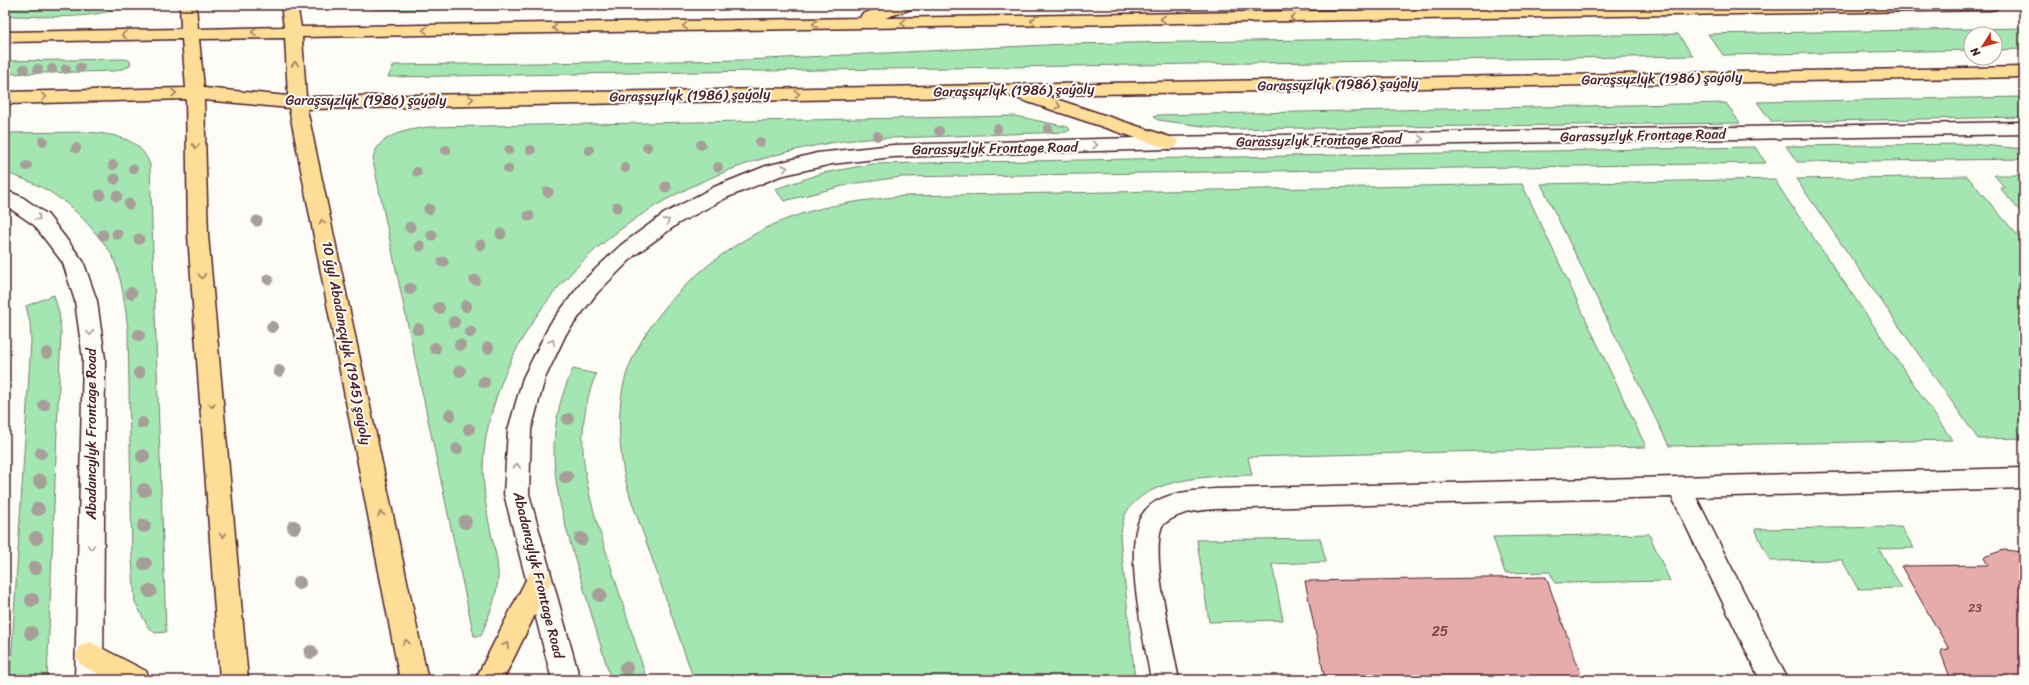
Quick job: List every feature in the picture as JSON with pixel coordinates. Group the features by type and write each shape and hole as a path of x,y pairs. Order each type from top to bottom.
{"main road":[{"path":"188,5 195,93 198,235 234,680"},
{"name":"10 ýyl Abadançylyk (1945) şaýoly","path":"289,5 293,32 297,103 414,680"},
{"path":"854,24 905,5"},
{"path":"1298,5 1356,17"},
{"path":"5,37 1356,17 1990,5"},
{"name":"Garaşsyzlyk (1986) şaýoly","path":"5,98 195,93 297,103 2024,72"},
{"path":"1008,90 1169,143"},
{"path":"489,680 538,580"},
{"path":"89,668 136,680"}],"street":[{"name":"Garassyzlyk Frontage Road","path":"635,243 665,222 700,201 774,171 822,158 850,154 893,151 1169,143 2024,128"},
{"name":"Abadancylyk Frontage Road","path":"5,197 41,220 73,261 86,301 94,359 89,668"},
{"name":"Abadancylyk Frontage Road","path":"566,680 538,580 516,490 519,432 530,385 547,350 571,310 598,278 635,243"},
{"path":"1165,680 1145,557 1146,534 1151,520 1161,512 1173,506 1190,502 1215,499 2024,478"},
{"path":"1679,487 1774,680"}],"green space":[{"path":"5,5 126,5 113,10 83,16 51,17 5,16"},
{"path":"357,5 697,5 404,10 374,9"},
{"path":"2003,28 2024,28 2024,49 2003,50"},
{"path":"1963,29 1963,50 1723,55 1708,34"},
{"path":"1678,34 1693,56 388,77 394,65 745,60 1066,44"},
{"path":"129,60 131,63 128,67 115,71 5,74 5,61"},
{"path":"2024,97 2024,117 1772,122 1757,102"},
{"path":"1726,103 1740,123 1224,129 1158,120 1154,117 1158,115"},
{"path":"1015,116 1068,127 1070,130 1066,132 853,140 830,143 772,156 716,176 663,202 614,234 571,273 535,318 507,369 488,427 484,452 483,478 488,515 497,559 498,578 494,600 481,636 474,636 373,161 375,152 379,145 394,135 430,127"},
{"path":"86,132 115,136 133,143 140,148 150,165 166,632 155,633 148,627 135,602 132,559 128,329 123,292 116,265 104,243 78,213 45,189 5,173 5,133"},
{"path":"1971,144 2024,149 2024,159 1797,162 1786,146"},
{"path":"1755,147 1766,163 901,177 851,184 784,201 775,189 823,173 873,164"},
{"path":"1994,175 2024,175 2024,216 2000,188 2005,188"},
{"path":"1967,176 2024,243 2024,438 1978,439 1796,179"},
{"path":"1774,179 1952,440 1669,446 1541,184"},
{"path":"1522,184 1646,447 1248,457 1252,475 1220,476 1183,480 1165,485 1149,492 1136,501 1126,513 1120,537 1135,680 694,680 626,483 620,446 621,403 626,375 631,362 643,338 659,315 678,293 699,273 746,239 770,226 821,208 903,196"},
{"path":"54,295 59,313 61,332 47,680 10,680 31,341 30,323 26,306"},
{"path":"573,369 596,374 588,399 584,424 583,448 585,471 596,519 647,680 611,680 570,543 558,494 554,445 556,421 563,395"},
{"path":"1901,527 1914,548 1879,549 1902,588 1858,589 1842,560 1770,561 1755,529"},
{"path":"1649,534 1670,581 1555,583 1550,572 1505,573 1493,537"},
{"path":"1320,538 1326,562 1272,564 1283,620 1209,622 1197,540"}],"building":[{"path":"2004,550 2024,552 2024,680 1951,680 1941,653 1942,650 1949,649 1901,566 1988,565 1984,558 1986,556"},
{"path":"1546,577 1583,680 1325,680 1305,581"}]}
